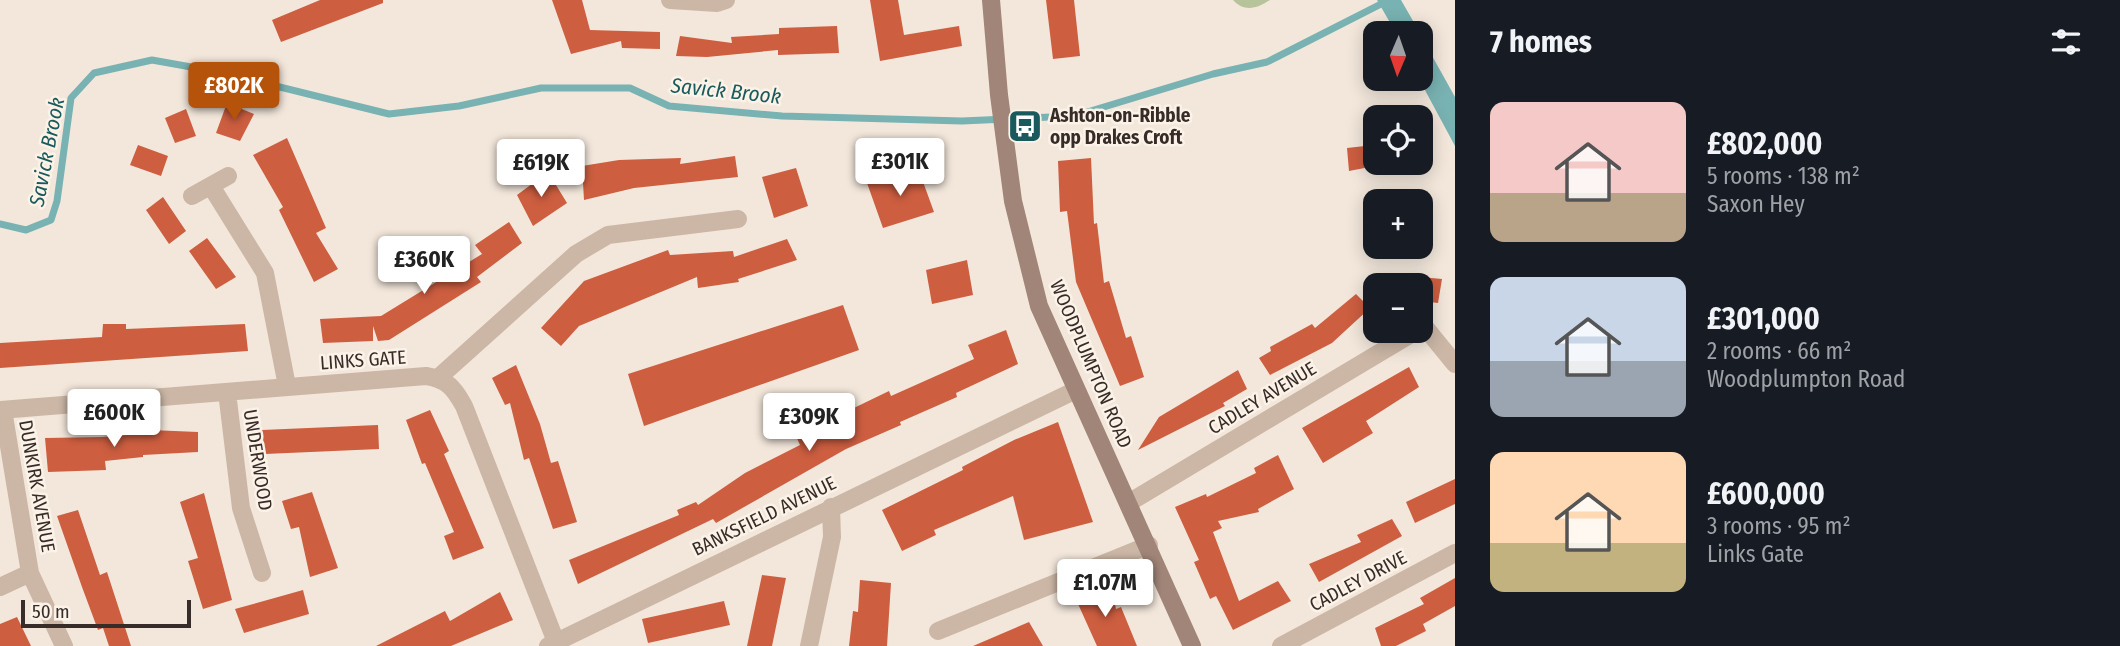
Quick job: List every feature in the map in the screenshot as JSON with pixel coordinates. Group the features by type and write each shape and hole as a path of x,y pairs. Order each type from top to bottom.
{"main road":[{"name":"WOODPLUMPTON ROAD","path":"991,0 999,95 1013,201 1039,306 1130,502 1192,646"}],"street":[{"path":"670,0 717,3 726,0"},
{"path":"192,196 228,176"},
{"path":"211,186 265,273 287,386"},
{"path":"552,644 464,406 454,387 438,378 576,254 608,235 738,219"},
{"path":"1433,337 1455,365"},
{"name":"CADLEY AVENUE","path":"1130,502 1396,343"},
{"name":"LINKS GATE","path":"1,410 287,386 426,376 438,378"},
{"name":"BANKSFIELD AVENUE","path":"552,644 1076,390"},
{"name":"UNDERWOOD","path":"227,392 241,508 262,573"},
{"name":"DUNKIRK AVENUE","path":"1,410 30,573 64,646"},
{"path":"809,646 832,537 831,507"},
{"path":"938,631 1149,545"},
{"name":"CADLEY DRIVE","path":"1281,646 1455,553"},
{"path":"0,587 30,573"}],"green space":[{"path":"1233,0 1270,0 1247,8"}],"water":[{"path":"1377,0 1401,0 1413,21 1389,21"},
{"path":"1433,58 1455,97 1455,146 1425,91 1433,91"}],"building":[{"path":"320,0 383,0 383,3 281,42 272,20"},
{"path":"552,0 582,0 590,30 660,32 660,49 622,48 621,41 571,54"},
{"path":"870,0 898,0 904,35 959,26 962,46 880,61"},
{"path":"1046,0 1074,0 1080,56 1053,59"},
{"path":"837,26 839,53 778,55 778,50 707,57 676,56 680,36 732,43 731,37 779,34 779,28"},
{"path":"227,103 254,114 240,141 216,133"},
{"path":"186,109 196,136 175,143 165,118"},
{"path":"287,138 326,228 316,233 338,269 314,282 279,210 283,207 253,155"},
{"path":"138,145 168,156 161,176 130,165"},
{"path":"1363,146 1363,168 1349,171 1347,148"},
{"path":"735,156 738,177 634,188 584,200 582,166 619,160 681,158 680,164"},
{"path":"1091,158 1094,224 1097,223 1104,283 1109,281 1126,338 1131,336 1144,377 1120,386 1076,282 1067,211 1060,212 1058,161"},
{"path":"796,168 808,206 774,218 762,177"},
{"path":"918,168 934,212 883,228 867,183"},
{"path":"548,172 567,203 533,226 517,195"},
{"path":"163,197 186,231 169,244 146,210"},
{"path":"509,222 522,243 477,277 481,282 389,340 378,341 373,326 373,341 323,343 320,319 381,316 482,254 475,245"},
{"path":"207,238 236,277 216,289 189,251"},
{"path":"787,239 797,260 738,279 739,282 698,288 697,277 579,326 561,346 541,328 584,281 668,250 670,255 733,251 734,257"},
{"path":"967,260 973,295 932,304 926,270"},
{"path":"1433,278 1442,279 1438,303 1433,302"},
{"path":"1356,294 1363,301 1363,314 1332,343 1270,375 1259,358 1271,351 1270,347 1312,324 1315,328"},
{"path":"843,305 859,350 644,426 628,374"},
{"path":"103,324 126,324 126,329 245,324 248,351 0,368 0,343 102,337"},
{"path":"1006,330 1018,364 956,393 957,397 900,422 901,425 846,449 716,523 713,519 578,584 569,560 679,515 677,510 696,502 698,505 745,473 800,445 796,436 889,391 891,396 974,359 968,345"},
{"path":"516,365 540,424 551,463 558,461 577,522 553,529 529,458 524,460 510,403 505,405 492,378"},
{"path":"1409,367 1419,387 1366,421 1373,433 1323,463 1302,428"},
{"path":"1238,370 1247,389 1223,403 1225,406 1138,450 1159,417"},
{"path":"430,410 449,451 444,454 484,548 453,560 444,536 454,532 425,463 422,464 406,420"},
{"path":"1058,422 1093,522 1024,540 1013,496 934,530 936,535 902,551 882,510 963,470 962,467 1014,440"},
{"path":"378,425 379,449 265,454 262,430"},
{"path":"151,430 198,432 198,452 143,455 105,461 106,470 48,472 45,438 103,437 151,433"},
{"path":"1278,455 1294,489 1258,509 1259,512 1218,521 1222,528 1213,532 1239,601 1278,581 1291,601 1233,630 1216,596 1210,599 1194,562 1199,560 1175,507 1206,494 1207,497 1256,473 1254,468"},
{"path":"1455,479 1455,504 1415,523 1406,502"},
{"path":"312,492 338,568 310,577 299,527 291,529 282,501"},
{"path":"204,493 232,600 203,609 188,561 198,558 180,502"},
{"path":"78,510 100,575 107,572 131,646 109,646 103,628 98,630 57,516"},
{"path":"1392,519 1402,536 1319,582 1309,564 1361,542 1357,535"},
{"path":"762,575 786,578 772,646 747,646"},
{"path":"1455,578 1455,606 1423,624 1426,631 1396,646 1381,646 1375,628 1424,604 1420,598"},
{"path":"860,580 891,583 887,646 849,646 853,611 858,612"},
{"path":"1111,587 1116,609 1121,607 1137,646 1097,646 1074,595"},
{"path":"303,590 309,614 244,633 235,609"},
{"path":"500,592 513,620 451,646 376,646 445,611 450,621"},
{"path":"724,601 730,625 648,643 642,619"},
{"path":"17,617 31,646 0,646 0,624"},
{"path":"1029,622 1043,646 973,646"}],"waterway":[{"name":"Savick Brook","path":"0,224 26,230 51,220 57,201 71,98 94,73 152,60 219,72 389,114 459,106 541,88 630,88 669,106 782,116 962,121 1074,116 1213,74 1267,62 1389,0"}],"place":[{"name":"Ashton-on-Ribble opp Drakes Croft","path":"1025,126"}]}
